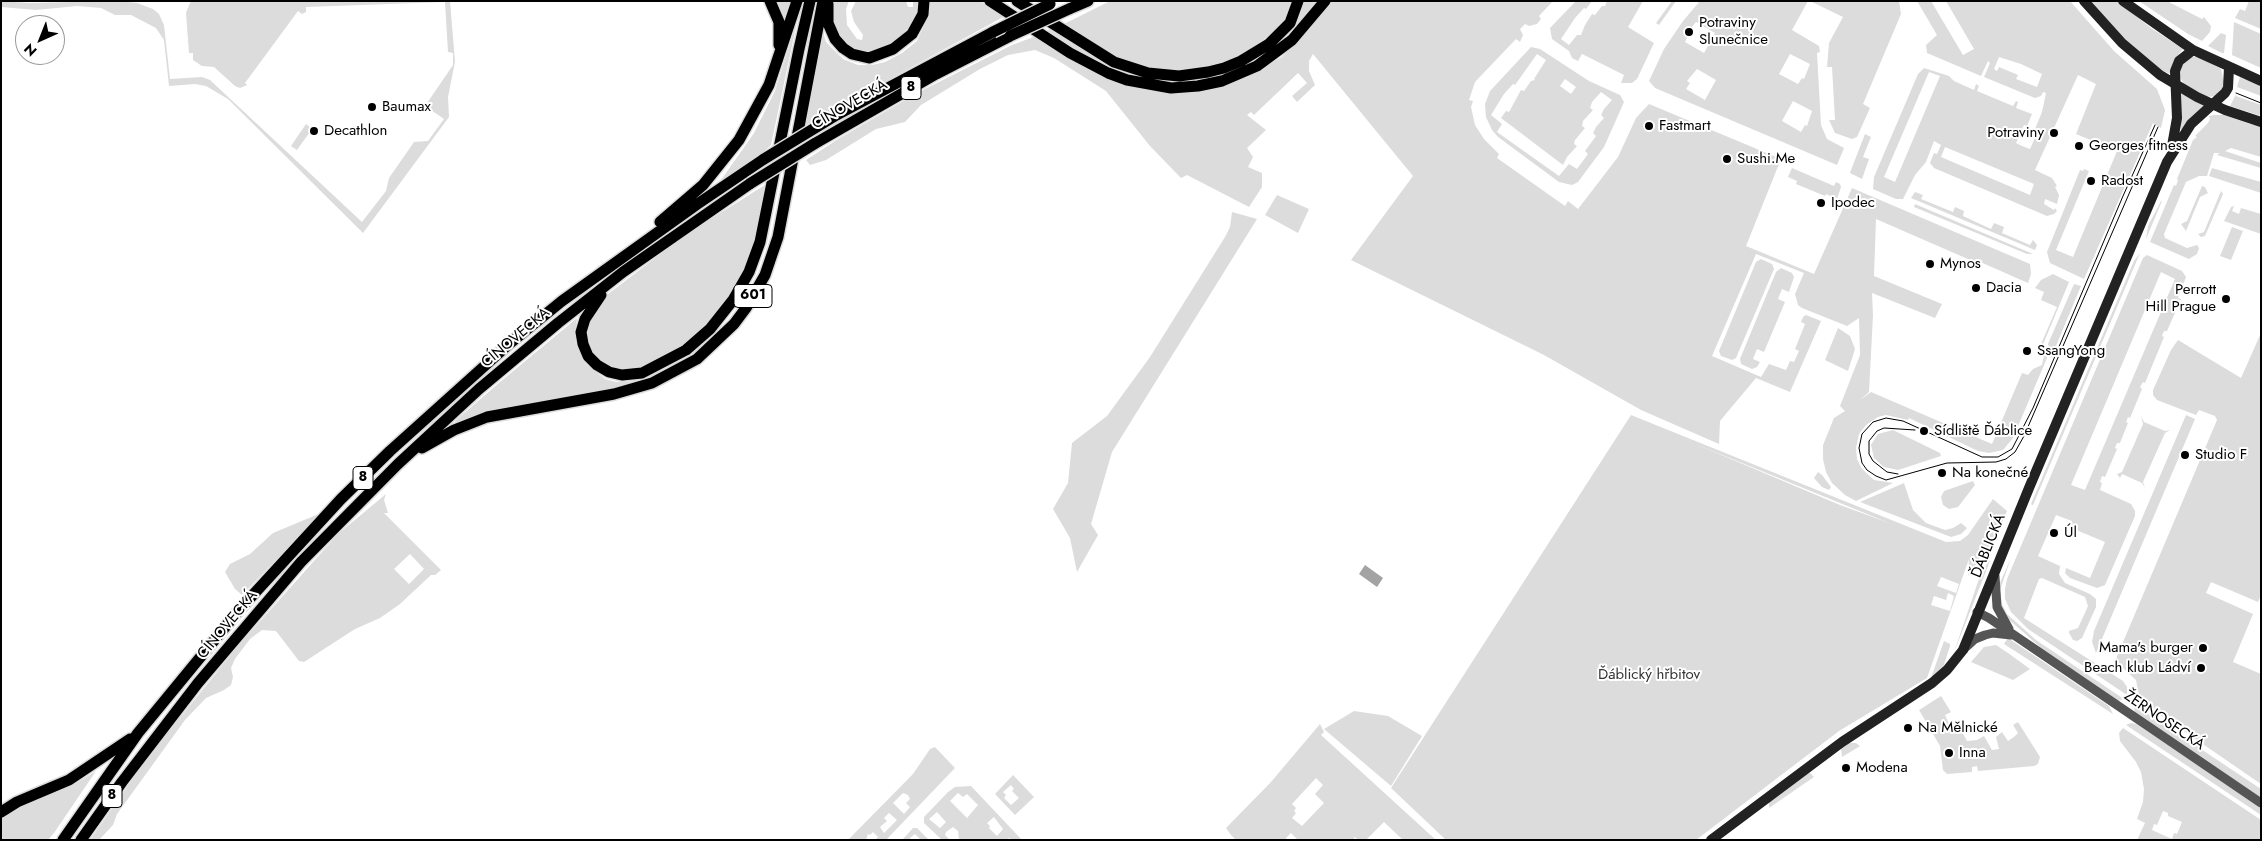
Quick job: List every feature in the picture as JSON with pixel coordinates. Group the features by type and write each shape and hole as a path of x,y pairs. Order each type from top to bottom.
{"highway":[{"path":"769,84 777,54 780,30 777,14 770,1"},
{"path":"562,301 703,185 739,140 769,84 797,1"},
{"name":"601","path":"623,272 588,312 582,326 583,344 592,361 608,372 629,375 652,369 686,350 710,329 734,300 749,272 766,219 810,1"},
{"name":"601","path":"398,464 442,436 487,417 614,394 652,383 697,358 722,337 755,293 773,254 782,219 823,1"},
{"path":"828,1 828,23 835,39 842,48 852,54 869,58 893,49 912,34 923,14 924,1"},
{"path":"990,1 1084,61 1108,73 1127,80 1171,88 1198,86 1222,81 1257,66 1292,40 1325,1"},
{"path":"1017,1 1114,62 1148,73 1179,76 1224,68 1269,44 1290,23 1298,1"},
{"name":"CÍNOVECKÁ","path":"82,840 122,782 198,683 301,562 398,464 485,383 623,272 751,183 814,144 936,74 1010,36 1088,1"},
{"name":"CÍNOVECKÁ","path":"63,840 138,733 240,608 341,499 462,385 562,301 764,159 833,117 993,32 1053,3"},
{"path":"1,812 17,802 69,780 138,733"}],"main road":[{"path":"2084,1 2136,56 2175,84 2194,96 2214,105 2261,122"},
{"path":"2123,1 2193,50 2261,81"},
{"path":"2167,162 2177,118 2176,65 2193,50"},
{"path":"2167,162 2190,124 2214,105 2228,88 2229,67"},
{"name":"ĎÁBLICKÁ","path":"1711,840 1842,742 1932,683 1947,670 1963,650 1977,612 2167,162"}],"street":[{"path":"1996,568 1994,584 1997,607 2014,636"},
{"name":"ŽERNOSECKÁ","path":"1977,612 2261,803"},
{"path":"1963,650 1975,639 1985,635 1993,633 2014,636"}],"green space":[{"path":"1,1 29,3 118,1 137,3 153,9 159,14 164,25 170,79 202,77 210,80 362,222 386,191 389,178 414,142 428,141 444,119 425,106 453,65 453,53 448,52 445,2 306,7 306,12 302,14 298,11 245,83 247,85 240,88 235,86 214,67 202,66 193,60 193,53 189,53 186,13 191,1 450,1 455,62 448,97 449,117 363,233 228,99 206,86 195,84 169,86 164,40 156,28 131,15 115,15 101,8 77,6 36,10 1,7"},
{"path":"777,1 793,1 785,25 784,16"},
{"path":"833,1 849,1 846,9 847,25 857,39 862,40 863,35 854,22 851,11 856,1 906,1 908,7 913,7 913,1 917,1 918,12 910,27 893,43 875,51 861,53 841,42 831,17"},
{"path":"929,1 980,1 1005,16 804,126 823,32 826,42 843,59 858,65 872,65 885,62 902,53 917,41 930,13"},
{"path":"1110,1 1291,1 1283,22 1275,31 1244,53 1209,67 1173,71 1148,67 1122,59 1062,25"},
{"path":"1303,1 1319,1 1295,31 1265,56 1226,75 1200,82 1160,83 1131,77 1091,60 1045,32 1052,28 1102,60 1202,77 1291,30"},
{"path":"1331,1 1553,1 1539,16 1541,19 1537,24 1529,26 1525,24 1520,29 1523,35 1520,42 1516,39 1475,82 1469,100 1473,101 1471,107 1475,125 1484,139 1499,154 1497,158 1565,206 1568,201 1578,209 1618,157 1636,118 1649,104 1781,159 1746,246 1814,274 1852,188 2030,264 2031,274 2028,283 1876,219 1874,276 1942,304 1935,318 1872,293 1873,315 1869,392 1860,400 1871,392 1992,444 2022,373 2028,375 2033,369 2042,365 2045,350 2047,358 2013,438 2003,450 1989,453 1978,451 1909,418 1908,420 1886,415 1878,417 1866,425 1859,434 1856,448 1857,459 1862,469 1874,480 1893,483 1856,501 1845,495 1832,483 1826,472 1823,459 1823,445 1834,418 1845,411 1840,406 1860,355 1859,318 1847,326 1802,308 1798,305 1795,294 1804,273 1756,254 1712,356 1761,377 1769,364 1786,370 1790,361 1794,362 1799,351 1795,349 1805,324 1801,322 1803,317 1806,315 1821,321 1790,392 1756,378 1720,421 1719,444 1641,410 1544,355 1351,260 1413,176 1313,54 1309,61 1309,71 1315,85 1297,102 1292,96 1307,83 1298,73 1254,115 1251,112 1247,115 1266,130 1247,148 1253,157 1248,167 1262,173 1262,187 1249,207 1187,175 1181,178 1150,146 1106,91 1054,58 1035,50 1008,55 980,69 921,105 905,122 876,129 826,160 810,165 806,160 919,92 1012,45 1036,36 1107,79 1150,91 1181,94 1220,87 1250,75 1282,57"},
{"path":"1576,1 1592,1 1575,18 1561,39 1569,45 1577,35 1581,35 1592,14 1595,15 1602,6 1605,6 1607,1 1643,1 1628,27 1654,43 1637,79 1632,83 1621,83 1624,75 1582,54 1578,61 1572,58 1569,51 1552,39 1550,28"},
{"path":"1672,1 1676,1 1659,25 1656,23"},
{"path":"1700,1 1808,1 1792,30 1819,46 1820,52 1817,53 1821,125 1827,139 1844,148 1837,165 1655,88 1649,81 1664,49 1683,21","holes":["1696,22 1715,33 1704,53 1685,42 1688,36 1686,34","1790,54 1810,64 1804,79 1802,78 1798,84 1779,74","1697,69 1716,80 1705,100 1686,89 1690,83 1687,81","1793,101 1812,111 1807,126 1805,125 1801,132 1782,121"]},
{"path":"1810,1 1899,1 1901,14 1863,104 1870,108 1857,137 1852,139 1835,133 1829,120 1835,120 1832,67 1827,67 1829,43 1843,17"},
{"path":"1917,1 1931,1 1963,55 1974,49 1946,1 2070,1 2114,51 2157,89 2165,110 2161,128 2153,123 2084,279 2050,263 2047,252 2080,170 2083,171 2084,169 2089,171 2056,250 2073,257 2117,151 2076,134 2096,84 2078,75 2035,170 2052,178 2057,186 2055,187 2059,195 2057,204 2045,199 2044,204 2054,210 2055,208 2057,211 2054,214 2047,216 1934,168 1930,163 1934,153 1937,154 1941,145 1934,141 1926,162 1915,175 1903,199 1896,199 1873,189 1874,177 1918,74 1924,68 1949,76 1954,81 1974,90 1976,84 1979,86 1977,91 2013,106 2016,101 2018,102 2016,108 2032,114 2027,126 2024,125 2016,143 2030,149 2038,131 2035,129 2042,112 2046,93 2043,92 2041,96 2035,98 1984,77 1990,63 1988,61 1981,76 1927,53 1926,45 1937,35","holes":["1999,57 2021,64 2042,74 2037,87 2016,79 2018,75 1999,67 1997,71 1994,69","1929,72 1940,76 1895,182 1884,177","1945,147 2034,184 2030,195 1941,157"]},
{"path":"2088,1 2117,1 2151,28 2183,49 2174,60 2170,74 2163,71 2120,35"},
{"path":"2139,1 2167,1 2202,19 2204,17 2211,26 2210,32 2202,41 2188,34"},
{"path":"2249,1 2261,1 2261,29 2235,18 2240,9 2245,11"},
{"path":"797,22 771,145 759,156 719,183 754,133 775,91"},
{"path":"2234,22 2261,34 2261,68 2232,55"},
{"path":"2221,33 2226,35 2224,53 2208,46"},
{"path":"1531,47 1540,49 1589,81 1620,95 1624,102 1604,147 1578,182 1572,185 1559,182 1498,137 1492,130 1486,117 1485,104 1490,91","holes":["1537,54 1546,60 1535,80 1531,81 1524,91 1521,90 1509,112 1506,111 1501,118 1563,165 1567,157 1577,146 1574,144 1575,140 1585,128 1582,126 1583,121 1593,110 1590,108 1592,102 1601,92 1612,100 1601,115 1604,118 1593,133 1596,136 1585,151 1588,154 1577,169 1569,164 1559,176 1497,132 1502,124 1491,115 1504,94 1513,84 1515,85","1565,79 1576,87 1571,94 1560,86"]},
{"path":"2191,57 2199,57 2221,69 2224,82 2223,88 2215,96 2207,97 2185,85 2181,79 2179,74 2181,66"},
{"path":"2240,77 2261,85 2261,96 2237,87"},
{"path":"2182,93 2205,105 2181,130 2179,94"},
{"path":"2236,94 2236,96 2261,105 2261,116 2230,106"},
{"path":"2224,115 2261,126 2261,157 2231,148 2225,151 2261,163 2261,168 2217,155 2220,153 2214,153 2207,176 2199,176 2186,182 2164,234 2165,238 2187,248 2197,245 2199,248 2197,254 2189,259 2150,242 2174,185 2176,186 2193,140 2197,137 2195,136 2208,123 2209,116"},
{"path":"306,124 312,129 297,150 291,146"},
{"path":"1865,134 1871,137 1863,157 1869,159 1862,179 1850,173"},
{"path":"1792,168 1834,186 1836,182 1840,184 1841,187 1837,199 1796,184 1797,181 1788,177"},
{"path":"2212,168 2261,182 2261,193 2209,176"},
{"path":"768,183 752,255 743,276 714,318 685,345 657,361 634,370 612,370 588,351 585,325 600,300 687,234"},
{"path":"2202,186 2205,187 2208,193 2200,197 2186,231 2181,224 2187,221"},
{"path":"2221,191 2223,194 2205,236 2201,237 2198,234 2204,232"},
{"path":"1915,192 1923,195 1921,199 1953,212 1955,207 1964,211 1963,216 1991,229 1994,223 2004,227 2002,233 2030,245 2033,240 2037,245 2035,250 1911,198"},
{"path":"1277,195 1309,209 1298,233 1265,215"},
{"path":"2162,201 2146,239 2148,226"},
{"path":"1915,204 2033,254 2027,254 1914,207"},
{"path":"2234,206 2232,211 2239,214 2241,208 2261,214 2261,234 2224,221 2231,207"},
{"path":"1232,212 1257,219 1112,452 1091,524 1098,535 1077,572 1070,538 1053,509 1068,483 1072,443 1107,416 1150,357 1225,237 1230,227"},
{"path":"2232,227 2243,231 2231,260 2220,256"},
{"path":"2140,253 2033,505 2032,505 2134,261"},
{"path":"2147,255 2182,271 2186,277 2178,298 2181,299 2167,331 2164,331 2162,336 2164,337 2145,383 2143,382 2140,387 2142,389 2130,418 2128,417 2126,422 2128,423 2120,443 2117,443 2115,448 2117,449 2105,477 2102,476 2100,482 2102,483 2100,490 2131,504 2135,511 2135,516 2105,585 2097,588 2070,578 2065,573 2066,568 2090,578 2105,542 2069,527 2072,521 2056,515 2038,556 2060,566 2059,574 2065,583 2090,594 2096,599 2096,607 2082,638 2077,641 2073,640 2069,631 2078,628 2088,606 2085,597 2042,578 2039,579 2024,618 2123,681 2127,687 2127,695 2028,629 2011,612 2005,599 2005,589 2007,579 2143,258","holes":["2161,272 2175,279 2085,490 2071,485"]},
{"path":"1761,259 1772,264 1774,269 1736,358 1732,360 1721,356 1719,351 1756,262"},
{"path":"1781,268 1792,273 1794,277 1789,292 1782,289 1778,299 1785,302 1764,352 1757,349 1753,359 1760,362 1757,367 1752,369 1741,364 1740,359 1776,272"},
{"path":"2053,274 2069,282 2039,354 2038,351 2057,307 2041,300 2044,292 2035,288 2041,280"},
{"path":"2074,284 2081,286 2051,358 2048,344"},
{"path":"577,318 576,345 586,364 605,379 616,382 634,381 635,385 592,394 509,406 456,423 455,421"},
{"path":"1838,328 1850,336 1855,349 1848,371 1825,360"},
{"path":"2261,333 2261,595 2258,602 2211,582 2206,593 2253,614 2233,662 2261,674 2261,784 2140,701 2136,680 2115,661 2217,420 2215,416 2199,410 2196,415 2157,400 2153,395 2153,390 2171,350 2178,340 2241,378"},
{"name":"Ďáblický hřbitov","path":"1631,415 1946,542 1960,541 1968,535 1993,499 2007,511 1993,543 1977,561 1972,576 1968,575 1969,559 1927,678 1839,731 1696,840 1446,840 1391,788","holes":["1693,443 1889,523 1840,505","1941,577 1959,584 1956,593 1937,586","1948,593 1954,596 1950,611 1931,605 1934,596 1946,600"]},
{"path":"2186,415 2195,419 2096,653 2092,642 2094,631"},
{"path":"2141,416 2144,422 2165,431 2170,430 2165,433 2143,482 2145,488 2142,483 2122,474 2120,478 2117,474 2122,472 2143,424"},
{"path":"1893,430 1940,453 1941,456 1898,470 1884,467 1874,458 1871,445 1878,434"},
{"path":"1818,472 1831,487 1829,490 1822,487 1814,478"},
{"path":"1973,481 1975,485 1958,507 1949,509 1943,505 1941,497 1944,491"},
{"path":"1904,483 1913,510 1926,523 1945,530 1961,523 1967,528 1961,534 1951,537 1860,502"},
{"path":"386,494 384,500 388,513 384,513 441,570 435,575 431,575 400,604 380,618 355,629 304,662 299,661 276,631 262,630 250,639 235,659 231,668 233,677 231,685 206,698 185,720 117,814 113,825 99,840 90,840 146,760 238,646 338,534","holes":["410,554 424,569 409,584 394,569"]},
{"path":"321,513 242,595 235,589 225,572 230,564 250,554 273,533"},
{"path":"2011,558 2000,590 2002,604 2007,614 2036,640 2124,699 2118,701 2050,656 2005,616 1999,605 1999,585"},
{"path":"1990,561 1953,655 1981,573"},
{"path":"2008,638 2109,706 2113,714 2004,644"},
{"path":"1944,641 1950,644 1950,646 1943,668 1931,678"},
{"path":"1996,645 2030,669 2013,680 1971,662 1984,647"},
{"path":"1941,696 1951,712 1945,715 1950,726 1957,722 1967,741 1977,740 1984,736 1992,750 1999,749 1996,737 2002,732 2008,741 2018,733 2013,725 2018,722 2040,757 2038,764 2034,766 1978,771 1977,766 1972,767 1972,772 1947,774 1943,770 1940,746 1919,710"},
{"path":"2133,704 2261,789 2261,798 2135,713"},
{"path":"1354,711 1388,716 1422,736 1391,786 1324,729"},
{"path":"1320,724 1324,732 1321,735 1436,840 1403,840 1384,822 1366,840 1358,840 1355,837 1353,840 1298,840 1291,833 1286,838 1287,840 1236,840 1226,828 1271,782","holes":["1316,778 1323,785 1315,794 1324,803 1302,826 1292,818 1296,813 1294,811 1296,808 1292,804"]},
{"path":"2136,724 2261,807 2261,815 2126,725"},
{"path":"2123,728 2261,820 2261,840 2137,840 2145,823 2137,819 2143,802 2144,789 2141,772 2120,741 2119,733","holes":["2163,811 2168,813 2168,816 2182,822 2177,834 2174,833 2172,839 2152,830 2154,824 2157,825"]},
{"path":"1848,743 1856,743 1860,746 1842,757 1841,748"},
{"path":"935,747 955,768 886,840 875,840 878,837 873,832 870,835 868,834 866,840 848,840 913,774 930,749","holes":["903,793 908,795 910,799 906,803 910,807 904,814 893,803","889,813 897,820 884,833 880,827 887,821 884,818"]},
{"path":"96,771 48,840 1,840 1,817 24,804 80,781"},
{"path":"1809,772 1814,777 1769,808 1769,801"},
{"path":"1013,775 1034,797 1015,815 995,794","holes":["1011,785 1014,789 1012,791 1019,798 1011,805 1004,798 1006,795 1003,792"]},
{"path":"971,786 1022,840 1012,840 1009,838 1007,840 959,840 958,831 953,827 945,835 950,840 942,840 924,823 924,817 955,787","holes":["958,793 963,797 967,794 978,805 967,818 950,801","937,812 946,822 940,828 929,819","994,817 1003,829 997,836 987,823"]},
{"path":"913,828 917,828 929,840 921,840 915,834 910,838 911,840 902,840"}],"shaded area":[{"path":"1365,565 1383,578 1377,587 1359,574"}],"tram line":[{"path":"2236,93 2261,103"},
{"path":"2155,125 2033,408 2012,449 1998,457 1982,457 1903,421 1886,418 1873,422 1862,434 1859,448 1862,463 1867,470 1886,480 1947,463 1996,462 2006,459 2015,452 2024,436 2158,127"},
{"path":"1898,474 1887,472 1873,461 1869,454 1869,441 1877,431 1884,428 1915,430"}],"place":[{"name":"Potraviny Slunečnice","path":"1689,32"},
{"name":"Baumax","path":"372,107"},
{"name":"Fastmart","path":"1649,126"},
{"name":"Decathlon","path":"314,131"},
{"name":"Potraviny","path":"2054,133"},
{"name":"Georges fitness","path":"2079,146"},
{"name":"Sushi.Me","path":"1727,159"},
{"name":"Radost","path":"2091,181"},
{"name":"Ipodec","path":"1821,203"},
{"name":"Mynos","path":"1930,264"},
{"name":"Dacia","path":"1976,288"},
{"name":"Perrott Hill Prague","path":"2226,299"},
{"name":"SsangYong","path":"2027,351"},
{"name":"Sídliště Ďáblice","path":"1924,431"},
{"name":"Studio F","path":"2185,455"},
{"name":"Na konečné","path":"1942,473"},
{"name":"Úl","path":"2054,533"},
{"name":"Mama's burger","path":"2203,648"},
{"name":"Beach klub Ládví","path":"2201,668"},
{"name":"Na Mělnické","path":"1908,728"},
{"name":"Inna","path":"1949,753"},
{"name":"Modena","path":"1846,768"}]}
